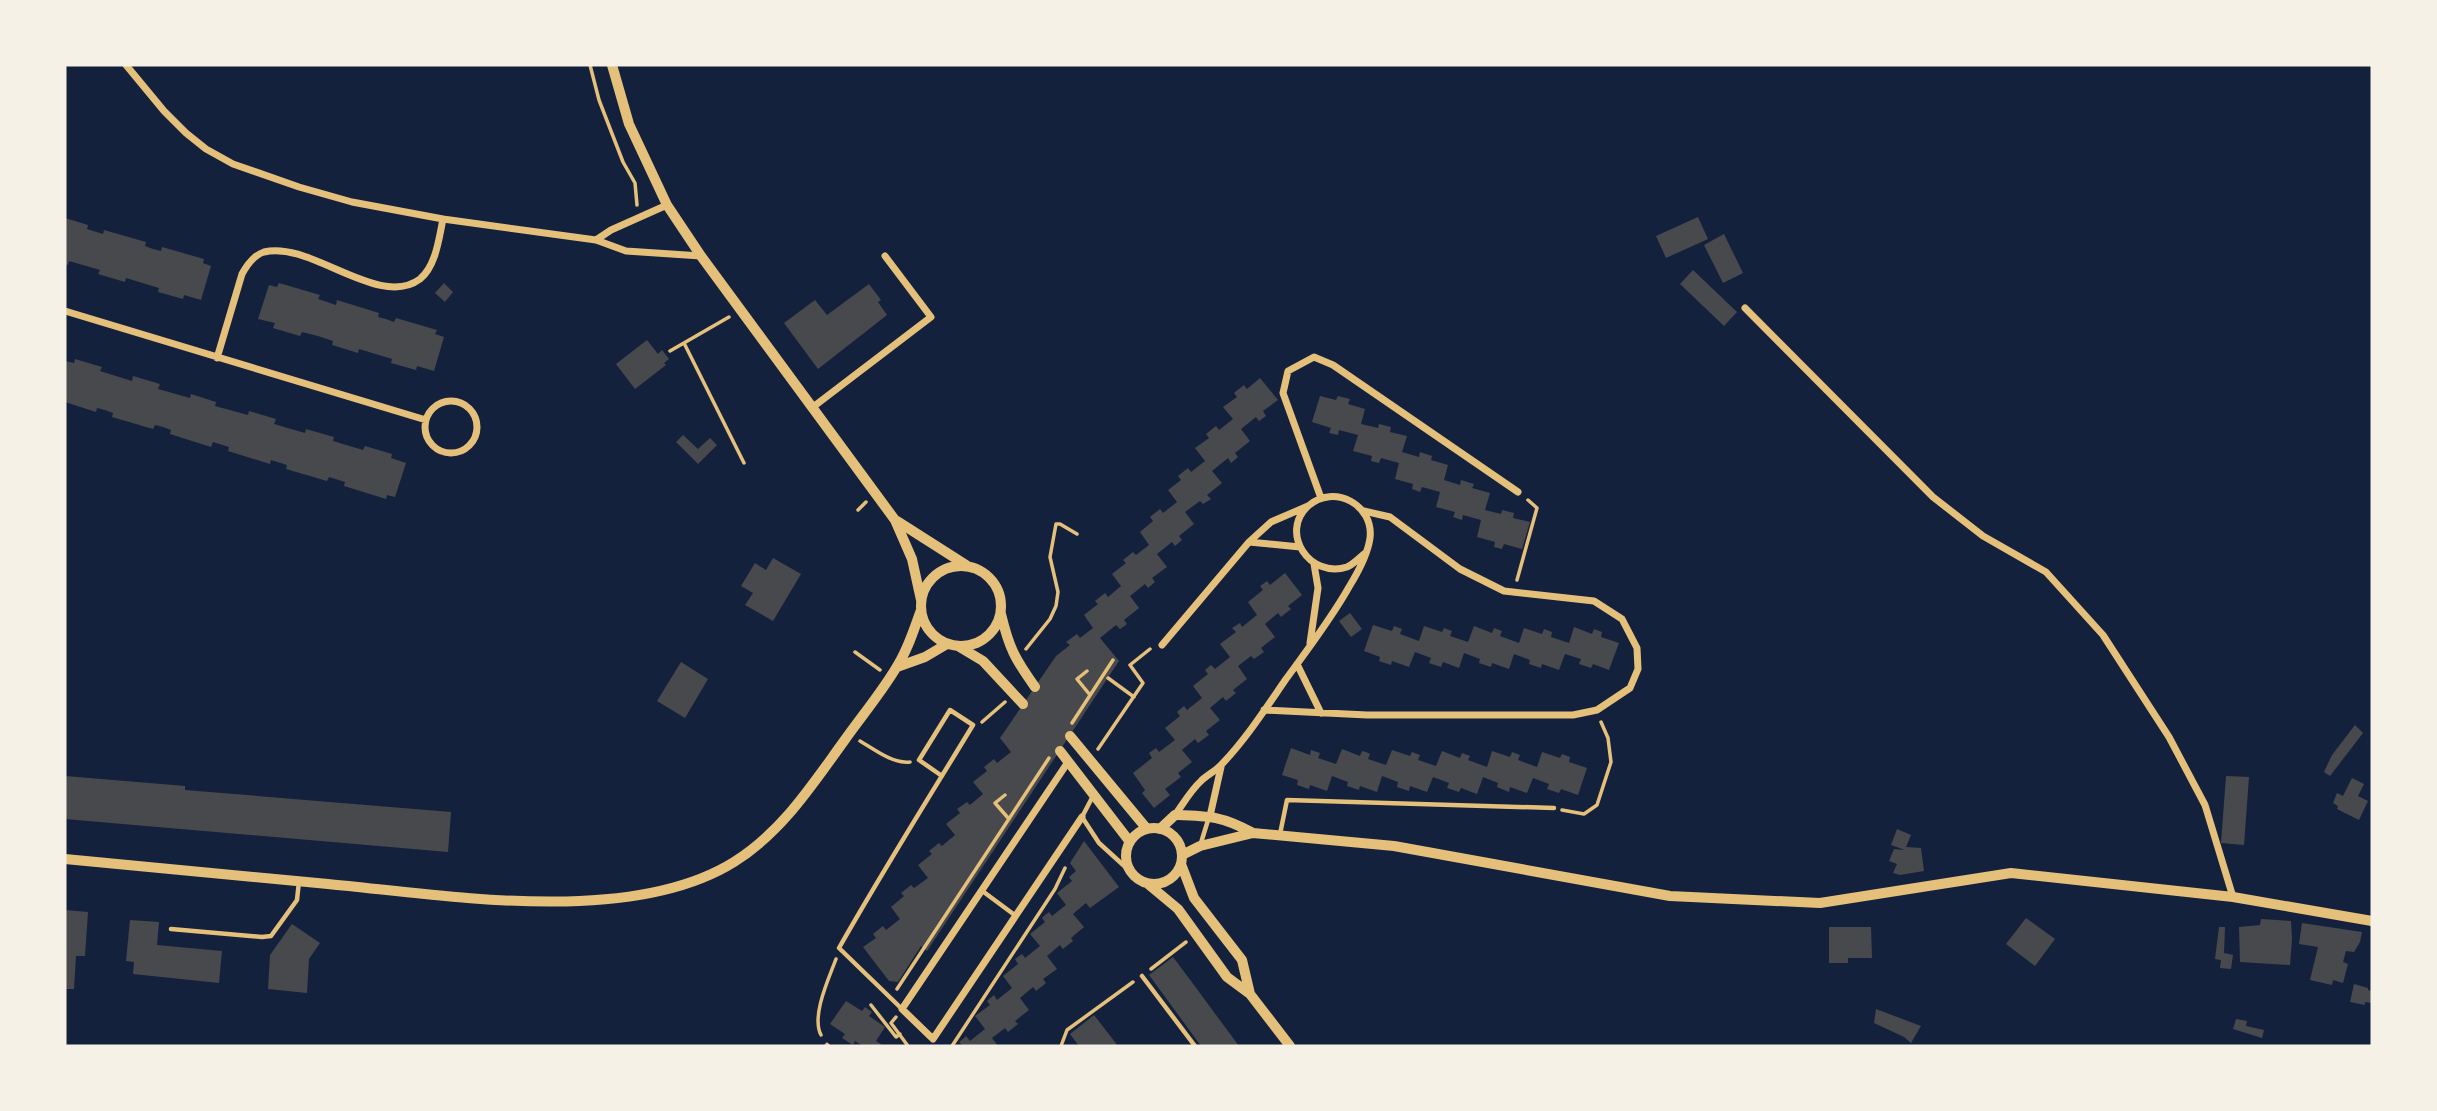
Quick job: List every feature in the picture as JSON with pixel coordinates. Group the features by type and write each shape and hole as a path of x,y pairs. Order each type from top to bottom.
{"street":[{"path":"126,65 186,133 206,149 233,164 339,198 443,219 596,240 626,251 701,256"},
{"path":"612,65 629,124 667,205 701,256 895,520 912,559 929,630 983,661 1023,704"},
{"path":"596,240 611,230 667,205"},
{"path":"217,358 242,274 249,262 262,252 292,254 377,284 392,287 409,285 422,278 429,266 436,251 443,219"},
{"path":"813,407 931,317 885,256"},
{"path":"1745,308 1933,497 1983,536 2046,572 2103,635 2169,737 2205,805 2233,897"},
{"path":"65,311 426,419"},
{"path":"1321,498 1283,393 1288,371 1314,357 1333,365 1518,492"},
{"path":"443,402 459,402 467,406 476,419 477,435 466,449 448,453 439,450 427,437 426,419 430,412 443,402"},
{"path":"1162,645 1249,542 1271,522 1321,498 1336,496 1352,501 1364,510 1390,517 1460,569 1504,591 1594,601 1622,619 1637,648 1638,669 1630,688 1597,710 1573,715 1265,710"},
{"path":"1308,506 1300,518 1297,533 1300,547 1314,564 1318,588 1309,648"},
{"path":"1160,829 1175,815 1201,781 1221,766 1265,710 1349,587 1370,540 1370,524 1364,510"},
{"path":"895,520 990,578 1001,601 1000,613 1007,642 1016,662 1035,687"},
{"path":"1249,542 1300,547"},
{"path":"1314,564 1332,570 1350,566 1364,554"},
{"path":"65,859 538,901 596,900 644,895 692,881 734,862 764,839 795,808 897,667 911,640 926,587 933,577 943,570 968,566"},
{"path":"897,667 953,645 968,646 986,638 1000,613"},
{"path":"1297,664 1321,713"},
{"path":"1069,732 1147,829"},
{"path":"1056,751 1068,762 1130,842"},
{"path":"1068,762 902,1009 933,1039 1082,817"},
{"path":"1210,816 1221,766"},
{"path":"1175,815 1210,816 1228,820 1253,833"},
{"path":"1250,994 1241,960 1194,898 1176,839 1160,829 1147,829 1135,836 1130,842 1126,858 1132,873 1178,909 1227,977 1250,994 1290,1046"},
{"path":"1148,884 1164,882 1177,872 1181,860 1200,846 1253,833 1394,846 1670,896 1820,903 2011,873 2233,897 2372,921"}],"lane":[{"path":"902,1009 839,948 885,866 942,776 973,725 950,710 919,760 942,776"},
{"path":"1094,795 1082,817 1099,844 1132,873"},
{"path":"1280,835 1287,800 1554,808"},
{"path":"1200,846 1210,816"},
{"path":"171,929 271,936 296,900 299,881"},
{"path":"980,890 1017,917"},
{"path":"1142,975 1195,1046"}],"path":[{"path":"590,65 623,162 635,183 640,217"},
{"path":"670,351 741,310"},
{"path":"684,343 744,463"},
{"path":"1514,592 1537,508 1518,492"},
{"path":"1033,641 1050,619 1056,606 1058,592 1050,557 1056,524 1077,534"},
{"path":"1090,760 1143,683 1130,665 1150,649 1162,645"},
{"path":"855,652 890,677"},
{"path":"1069,732 1113,660"},
{"path":"1087,671 1077,679 1090,695"},
{"path":"1108,678 1134,696"},
{"path":"973,725 985,722 1015,693"},
{"path":"1575,814 1584,814 1597,806 1611,762 1608,738 1597,710"},
{"path":"866,745 906,763 919,760"},
{"path":"891,998 1056,751"},
{"path":"1005,795 995,803 1009,819"},
{"path":"951,1046 1055,889 1068,861"},
{"path":"1061,1046 1067,1030 1196,934"},
{"path":"827,1046 818,1029 821,998 839,948"},
{"path":"871,1005 896,1037 900,1034"},
{"path":"891,1023 908,1046"}],"building":[{"path":"1698,217 1708,239 1666,258 1656,236"},
{"path":"65,218 88,225 87,229 103,234 104,230 146,242 145,246 153,249 161,251 162,247 204,259 203,263 211,266 201,300 184,295 183,299 158,292 159,288 126,278 125,282 98,274 100,270 69,261 68,265 65,264"},
{"path":"1724,234 1743,273 1723,283 1704,245"},
{"path":"1693,270 1737,312 1724,326 1680,284"},
{"path":"279,283 320,295 318,299 336,305 337,300 379,313 378,317 394,322 396,318 437,330 435,334 444,337 434,371 417,366 416,370 391,363 392,359 359,349 358,353 332,345 333,341 318,336 302,332 300,336 273,328 275,323 258,319 269,285 277,287"},
{"path":"444,283 453,292 445,302 435,293"},
{"path":"869,284 881,300 878,302 887,315 818,369 784,323 815,300 827,315"},
{"path":"647,340 658,354 662,350 669,359 664,363 666,365 635,389 616,364"},
{"path":"75,359 102,367 100,371 132,381 133,376 160,384 158,389 190,398 191,394 216,402 215,406 248,415 249,411 276,419 274,424 305,433 306,429 334,437 333,441 363,450 365,446 392,454 391,458 406,463 395,497 387,495 386,499 344,486 345,482 329,477 327,481 286,469 287,465 271,460 270,464 228,451 229,447 213,442 211,447 170,434 171,430 163,427 155,425 153,429 112,417 113,413 105,410 97,408 96,412 65,402 65,361 74,363"},
{"path":"1260,378 1278,400 1263,411 1266,416 1259,421 1256,417 1241,429 1250,441 1235,453 1238,457 1231,463 1228,458 1212,471 1222,483 1207,495 1211,499 1203,504 1200,501 1185,512 1194,524 1179,536 1182,540 1175,546 1172,542 1157,554 1167,567 1152,578 1155,582 1148,588 1145,584 1130,596 1139,608 1124,620 1127,624 1120,629 1116,625 1100,638 1119,661 927,951 921,946 898,982 889,981 863,947 876,938 873,934 883,926 886,930 900,919 891,907 904,896 901,893 911,885 914,888 928,878 918,865 932,854 929,851 939,843 942,846 955,835 946,824 960,813 957,809 967,802 970,805 983,794 973,782 987,771 984,767 994,759 997,763 1011,752 1000,738 1056,656 1070,645 1066,642 1077,634 1080,638 1093,628 1084,615 1098,604 1095,601 1105,593 1108,597 1121,586 1112,574 1126,563 1123,560 1133,552 1136,555 1149,545 1140,532 1153,521 1150,517 1160,509 1163,513 1177,502 1168,490 1181,480 1178,476 1188,468 1191,472 1205,461 1195,448 1209,438 1206,434 1216,426 1219,430 1233,419 1223,407 1237,397 1234,393 1244,385 1247,389"},
{"path":"1320,396 1336,400 1338,396 1350,399 1348,404 1365,409 1361,424 1378,428 1379,424 1391,427 1390,432 1407,436 1402,452 1419,457 1420,452 1432,456 1431,460 1448,465 1444,480 1460,485 1461,480 1474,484 1472,488 1490,493 1485,510 1501,514 1502,510 1514,513 1513,518 1530,522 1522,549 1504,544 1502,549 1494,547 1495,542 1477,537 1481,520 1463,515 1462,520 1453,517 1455,512 1436,507 1440,492 1422,487 1420,492 1412,489 1413,484 1395,479 1399,463 1381,458 1379,463 1371,461 1372,456 1353,451 1358,435 1339,430 1338,435 1329,433 1331,428 1312,422"},
{"path":"683,435 698,449 710,438 717,445 698,464 676,442"},
{"path":"773,558 801,574 773,621 745,605 753,593 741,586 755,563 766,570"},
{"path":"1285,573 1302,595 1288,606 1291,609 1281,617 1278,613 1265,624 1275,637 1261,648 1264,652 1254,659 1251,656 1238,666 1247,679 1233,690 1236,693 1226,701 1223,697 1210,708 1220,720 1206,731 1209,735 1198,743 1195,739 1182,750 1192,762 1178,773 1181,777 1165,789 1170,795 1154,808 1142,793 1145,790 1133,773 1152,758 1149,753 1156,748 1159,752 1175,740 1165,728 1180,716 1177,712 1184,706 1187,710 1202,698 1193,686 1208,674 1205,670 1211,665 1215,669 1230,657 1220,644 1236,632 1232,628 1240,623 1242,627 1257,615 1248,602 1263,590 1260,586 1267,581 1270,585"},
{"path":"1350,613 1362,629 1351,637 1339,621"},
{"path":"1373,625 1392,631 1394,626 1402,629 1400,634 1419,641 1424,626 1442,632 1444,628 1452,631 1450,636 1468,642 1474,626 1492,633 1494,628 1502,631 1500,636 1519,643 1524,628 1542,634 1544,629 1552,632 1551,637 1569,643 1574,627 1592,634 1594,629 1602,632 1601,637 1619,643 1609,670 1593,664 1591,668 1579,664 1581,659 1565,654 1559,670 1542,664 1541,668 1529,664 1530,660 1514,654 1509,669 1492,663 1491,667 1479,663 1480,659 1464,653 1459,668 1443,662 1441,667 1429,663 1431,658 1415,652 1409,667 1392,661 1391,665 1379,661 1380,657 1364,651"},
{"path":"681,662 708,679 685,718 657,701"},
{"path":"2355,725 2363,733 2330,776 2324,772 2332,755"},
{"path":"1291,748 1310,755 1311,750 1320,753 1318,758 1336,764 1342,749 1360,756 1362,751 1366,752 1370,754 1368,759 1386,765 1392,750 1410,756 1412,752 1420,755 1418,760 1436,766 1442,751 1460,758 1462,753 1470,756 1468,760 1487,767 1492,751 1510,757 1512,752 1520,755 1518,760 1537,767 1542,752 1560,758 1562,754 1570,757 1569,762 1587,768 1578,795 1561,789 1559,793 1547,789 1549,784 1533,778 1527,793 1510,787 1509,792 1497,787 1498,783 1483,777 1477,794 1461,788 1459,792 1447,788 1449,783 1433,777 1427,792 1410,786 1409,791 1397,787 1398,782 1382,776 1377,792 1360,786 1359,790 1347,786 1348,782 1332,776 1327,791 1310,785 1309,789 1297,785 1298,780 1282,775"},
{"path":"65,776 185,786 185,790 451,812 448,852 65,819"},
{"path":"2226,776 2249,777 2244,845 2221,843"},
{"path":"2352,778 2364,784 2358,796 2368,801 2359,820 2337,809 2338,806 2333,803 2337,793 2343,796"},
{"path":"1897,829 1911,835 1906,847 1921,848 1924,871 1900,875 1893,873 1897,864 1889,861 1894,849 1905,850 1891,845"},
{"path":"1084,841 1119,887 1090,908 1086,903 1073,914 1084,927 1063,949 1060,945 1047,956 1057,969 1043,979 1046,983 1036,991 1033,987 1020,998 1029,1010 1015,1021 1018,1024 1008,1032 1005,1028 992,1038 998,1046 963,1046 959,1042 966,1036 970,1041 985,1029 975,1016 990,1005 987,1001 994,995 997,1000 1012,988 1003,976 1018,964 1015,959 1022,954 1025,958 1040,946 1030,934 1045,922 1042,918 1045,915 1049,912 1052,916 1066,905 1057,893 1072,881 1069,877 1076,871 1070,863"},
{"path":"65,910 88,912 85,956 76,956 74,989 65,989"},
{"path":"2026,918 2055,939 2035,966 2006,944"},
{"path":"2261,919 2291,921 2290,965 2240,962 2239,927 2260,925"},
{"path":"130,920 159,922 157,945 222,951 219,983 133,974 134,962 126,961"},
{"path":"2302,923 2362,932 2354,952 2346,951 2343,962 2348,964 2343,983 2333,980 2332,985 2310,980 2318,947 2299,944"},
{"path":"292,924 320,943 309,959 307,993 268,989 270,955"},
{"path":"1829,927 1871,927 1872,958 1848,958 1848,963 1829,963"},
{"path":"2219,927 2225,927 2224,953 2233,955 2231,969 2220,968 2221,960 2215,959"},
{"path":"1173,957 1239,1046 1201,1046 1149,975"},
{"path":"2354,984 2372,991 2372,1003 2365,1002 2365,1005 2350,1002"},
{"path":"846,1001 862,1011 865,1007 872,1012 869,1016 885,1027 876,1041 884,1046 863,1046 855,1041 853,1045 842,1038 845,1034 830,1024"},
{"path":"1876,1009 1921,1026 1911,1043 1874,1023"},
{"path":"1094,1015 1118,1046 1079,1046 1070,1034"},
{"path":"2236,1019 2247,1021 2246,1026 2264,1030 2262,1038 2233,1029"}]}
